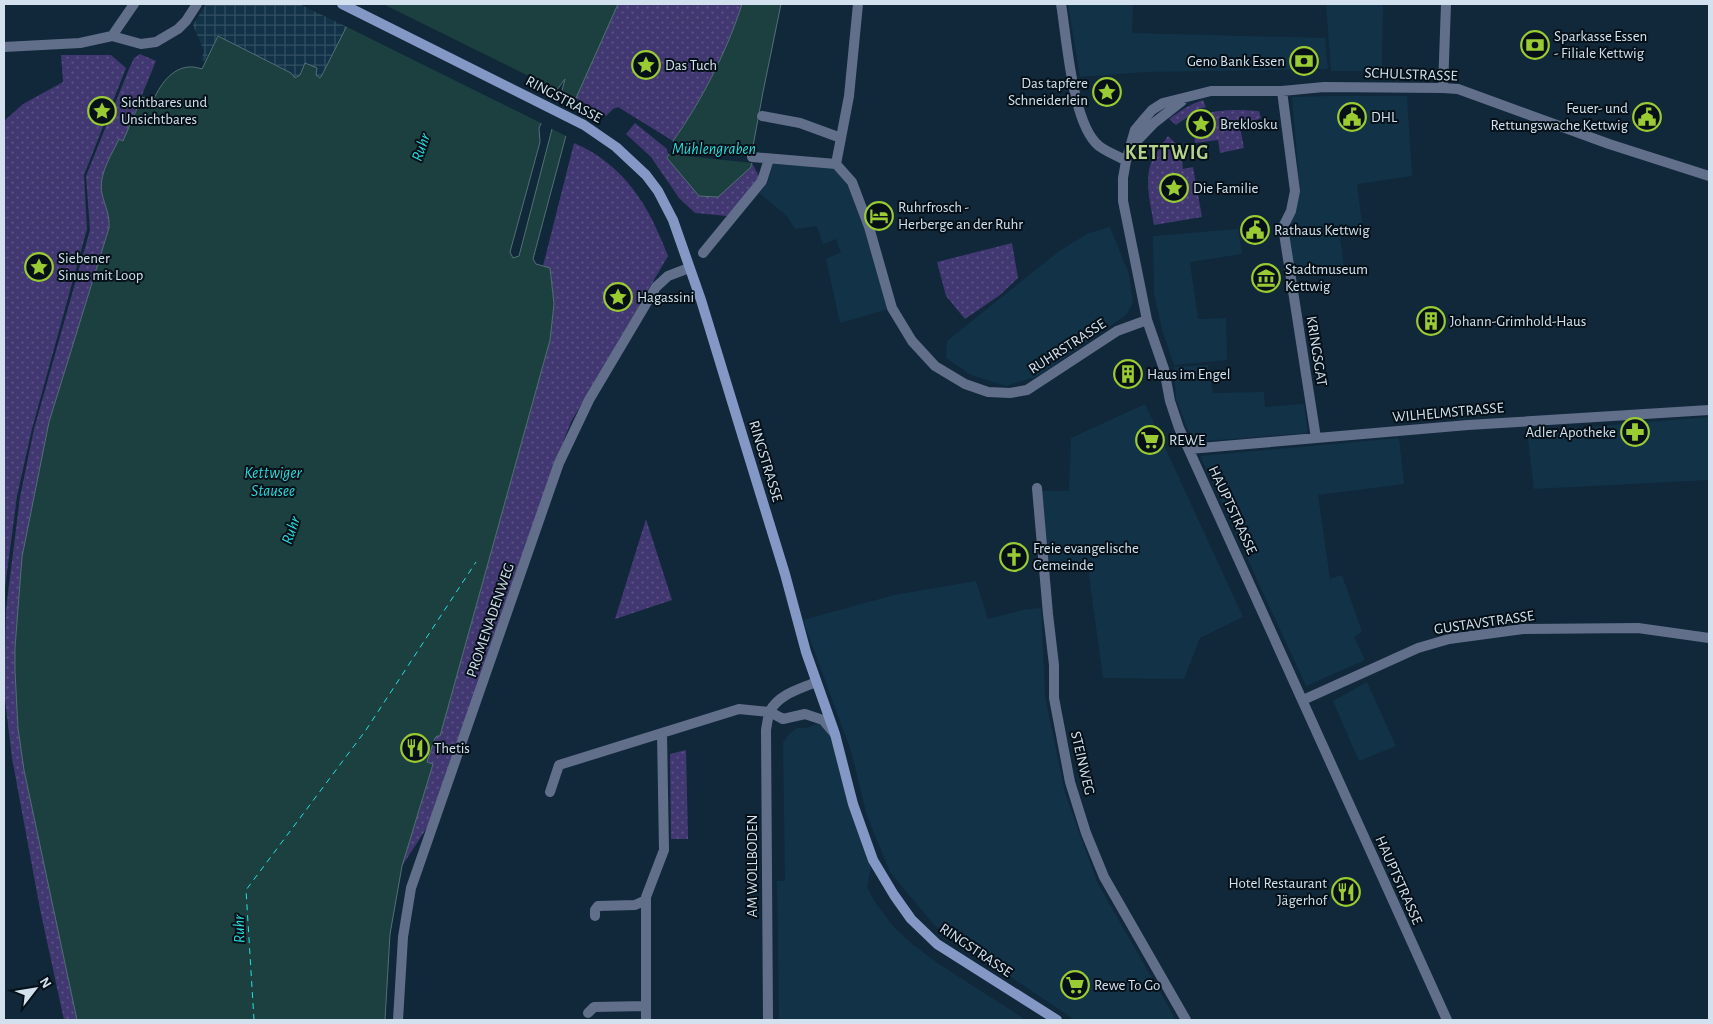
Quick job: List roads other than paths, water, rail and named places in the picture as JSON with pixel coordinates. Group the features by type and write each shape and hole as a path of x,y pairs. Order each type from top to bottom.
{"main road":[{"name":"RINGSTRASSE","path":"342,4 561,113 599,134 646,175 658,192 673,220 690,268 746,444 806,652 835,734 854,804 873,860 911,919 937,944 1057,1020"}],"street":[{"path":"112,36 134,4"},
{"path":"4,47 80,43 112,36 141,44 156,42 178,29 186,21 197,4"},
{"path":"752,157 836,164 849,96 858,4"},
{"path":"1062,4 1079,109 1088,133 1100,146 1126,161"},
{"path":"1443,88 1446,4"},
{"name":"SCHULSTRASSE","path":"1126,161 1130,149 1167,112 1188,97 1211,90 1282,91 1324,87 1443,88 1458,89 1594,138 1709,176"},
{"name":"KRINGSGAT","path":"1282,91 1295,191 1290,211 1283,227 1316,438"},
{"path":"762,116 800,123 841,138"},
{"path":"702,253 762,180 769,159"},
{"name":"HAUPTSTRASSE","path":"1126,161 1123,178 1123,201 1147,320 1164,369 1170,401 1189,449 1447,1020"},
{"name":"RUHRSTRASSE","path":"836,164 852,182 869,227 892,308 912,341 936,366 964,384 988,392 1010,393 1027,390 1117,330 1147,320"},
{"name":"PROMENADENWEG","path":"398,1020 402,946 411,888 559,463 589,400 656,287 668,276 690,268"},
{"name":"WILHELMSTRASSE","path":"1189,449 1468,425 1709,410"},
{"name":"STEINWEG","path":"1037,488 1054,665 1054,698 1070,782 1086,833 1104,877 1186,1020"},
{"name":"GUSTAVSTRASSE","path":"1303,700 1418,648 1448,639 1523,629 1638,628 1709,638"},
{"path":"770,712 783,697 816,682"},
{"path":"550,792 559,765 739,708 770,712 783,718 805,714 823,720 835,734"},
{"name":"AM WOLLBODEN","path":"768,1020 766,730 770,712"},
{"path":"646,1020 646,900 664,850 662,733"},
{"path":"595,916 595,910 598,906 635,905 646,900"},
{"path":"588,1012 594,1007 646,1006"}],"water":[{"name":"Kettwiger Stausee","path":"358,4 618,4 576,98 533,259 536,264 550,268 554,304 550,340 440,736 435,738 427,762 433,764 402,866 390,934 385,1020 77,1020 24,770 18,728 15,648 22,557 49,422 109,228 108,215 102,194 102,180 109,159 119,139 123,141 142,97 153,101 165,80 178,70 193,67 202,69 218,36 291,73 295,78 300,75 305,63 317,68 316,75 320,78","holes":["565,79 519,256 513,258 510,252 540,142 539,128 556,91"]},
{"name":"Mühlengraben","path":"742,4 781,4 753,146 751,167 718,197 699,196 667,158 674,143 673,141 713,75"}],"place":[{"name":"Sparkasse Essen - Filiale Kettwig","path":"1535,45"},
{"name":"Geno Bank Essen","path":"1304,61"},
{"name":"Das Tuch","path":"646,65"},
{"name":"Das tapfere Schneiderlein","path":"1107,92"},
{"name":"Sichtbares und Unsichtbares","path":"102,111"},
{"name":"DHL","path":"1352,117"},
{"name":"Feuer- und Rettungswache Kettwig","path":"1647,117"},
{"name":"Breklosku","path":"1201,124"},
{"name":"Die Familie","path":"1174,188"},
{"name":"Ruhrfrosch - Herberge an der Ruhr","path":"879,216"},
{"name":"Rathaus Kettwig","path":"1255,230"},
{"name":"Siebener Sinus mit Loop","path":"39,267"},
{"name":"Stadtmuseum Kettwig","path":"1266,278"},
{"name":"Hagassini","path":"618,297"},
{"name":"Johann-Grimhold-Haus","path":"1431,321"},
{"name":"Haus im Engel","path":"1128,374"},
{"name":"Adler Apotheke","path":"1635,432"},
{"name":"REWE","path":"1150,440"},
{"name":"Freie evangelische Gemeinde","path":"1014,557"},
{"name":"Thetis","path":"415,748"},
{"name":"Hotel Restaurant Jägerhof","path":"1346,892"},
{"name":"Rewe To Go","path":"1075,985"}],"district":[{"name":"KETTWIG","path":"1167,152"}],"water label":[{"name":"Ruhr","path":"420,147"},
{"name":"Ruhr","path":"290,530"},
{"name":"Ruhr","path":"238,929"}]}
